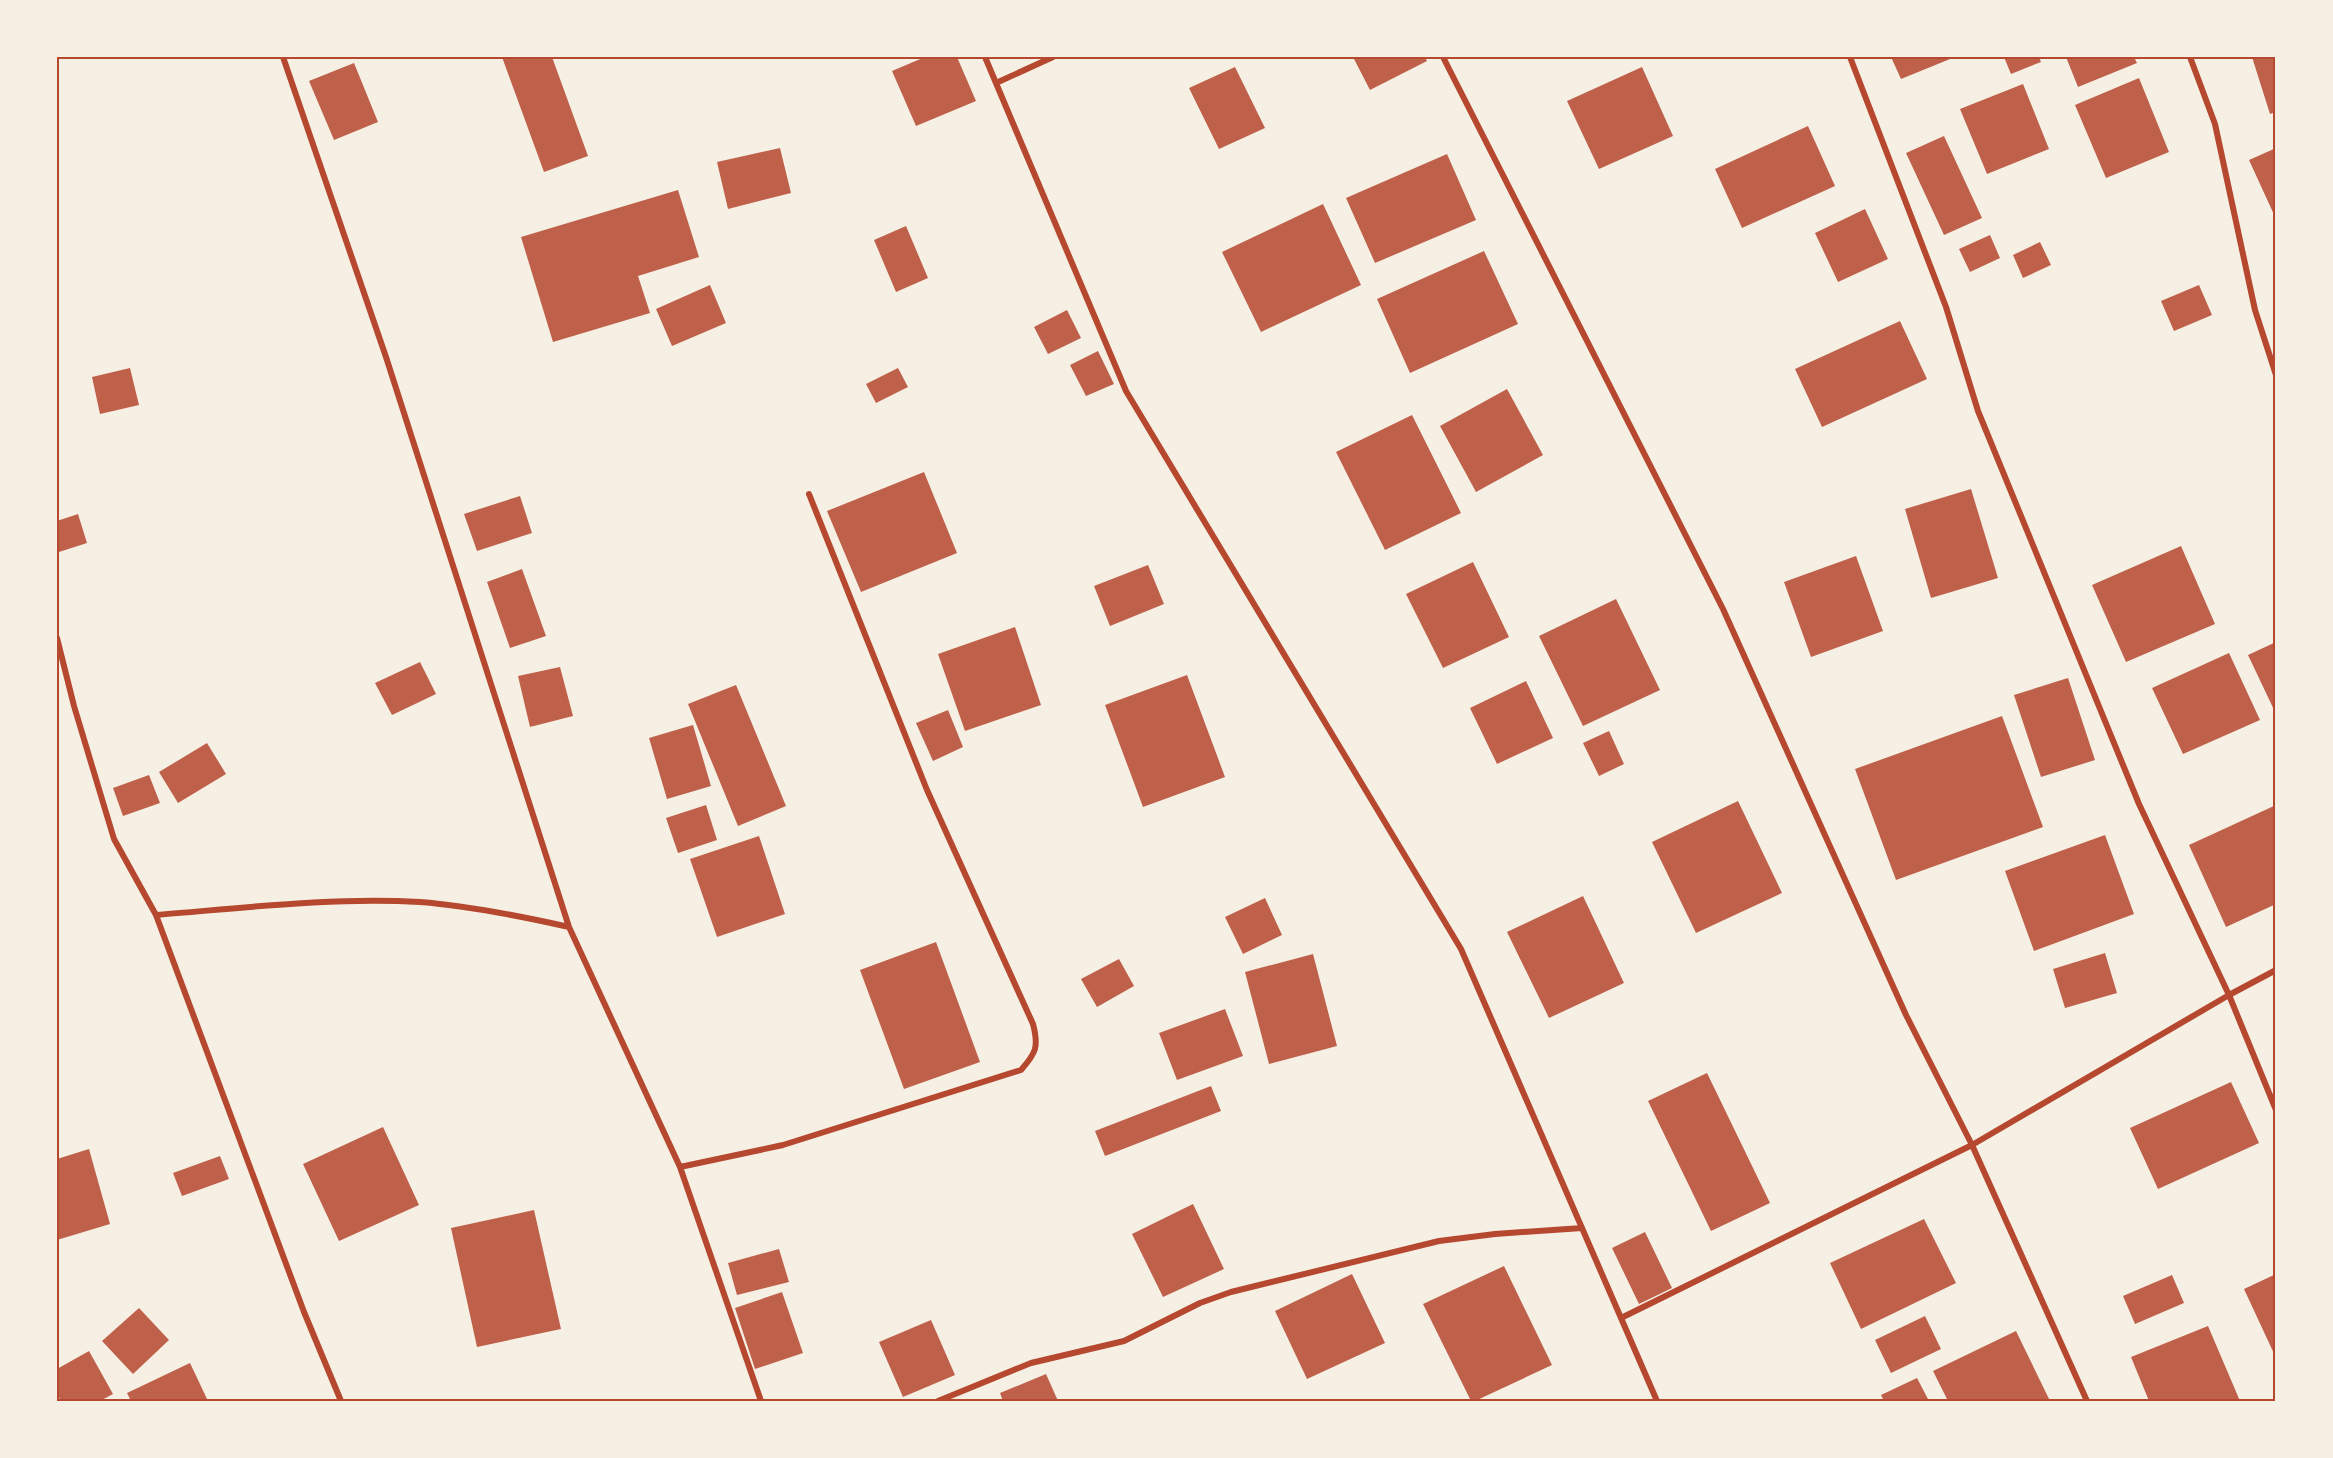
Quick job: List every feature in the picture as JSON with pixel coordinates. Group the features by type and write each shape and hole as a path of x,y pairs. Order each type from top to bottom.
{"street":[{"path":"283,57 389,368 569,927 680,1167 761,1401"},
{"path":"985,57 1125,391 1461,949 1657,1401"},
{"path":"996,83 1053,57"},
{"path":"1443,57 1723,609 1906,1015 1972,1145 2088,1401"},
{"path":"1850,57 1946,307 1978,411 2139,804 2229,995 2276,1110"},
{"path":"2190,57 2215,124 2255,310 2276,375"},
{"path":"680,1167 783,1145 1021,1071 1033,1056 1037,1041 1033,1024 927,790 809,494"},
{"path":"57,638 74,706 114,839 156,915 304,1312 341,1401"},
{"path":"156,915 343,901 421,902 505,913 569,927"},
{"path":"1621,1318 1972,1145 2276,970"},
{"path":"938,1401 1031,1363 1124,1341 1200,1303 1231,1292 1439,1242 1495,1234 1582,1228"}],"building":[{"path":"502,57 552,57 588,156 544,172"},
{"path":"925,57 957,57 976,101 916,126 892,71"},
{"path":"1353,57 1425,57 1427,61 1370,90"},
{"path":"1891,57 1955,57 1901,79"},
{"path":"2004,57 2039,57 2041,62 2011,74"},
{"path":"2066,57 2134,57 2137,63 2078,87"},
{"path":"2252,57 2276,57 2276,112 2270,114"},
{"path":"354,63 378,122 334,140 309,81"},
{"path":"1235,67 1265,128 1219,149 1189,88"},
{"path":"1642,67 1673,136 1599,169 1567,101"},
{"path":"2139,78 2169,152 2106,178 2075,105"},
{"path":"2023,84 2049,149 1987,174 1960,109"},
{"path":"1808,126 1835,186 1742,228 1715,169"},
{"path":"1944,136 1982,218 1944,235 1906,153"},
{"path":"780,148 791,193 728,209 717,162"},
{"path":"2276,148 2276,219 2249,160"},
{"path":"1447,154 1476,220 1375,263 1346,198"},
{"path":"678,190 699,257 638,276 650,313 553,342 521,237"},
{"path":"1323,204 1361,285 1261,332 1222,252"},
{"path":"1865,209 1888,259 1838,282 1815,233"},
{"path":"906,226 928,278 896,292 874,240"},
{"path":"1990,235 2000,258 1970,272 1959,249"},
{"path":"2040,242 2051,265 2023,278 2013,255"},
{"path":"1484,251 1518,324 1410,373 1377,299"},
{"path":"710,285 726,323 672,346 656,309"},
{"path":"2199,285 2212,315 2174,331 2161,301"},
{"path":"1067,310 1081,338 1048,354 1034,327"},
{"path":"1900,321 1927,379 1822,427 1795,369"},
{"path":"1098,351 1114,384 1086,396 1070,365"},
{"path":"130,368 139,405 100,414 92,377"},
{"path":"898,368 908,387 876,403 866,384"},
{"path":"1507,389 1543,455 1476,492 1440,426"},
{"path":"1412,415 1461,513 1385,550 1336,452"},
{"path":"924,472 957,553 861,592 827,511"},
{"path":"1971,489 1998,578 1931,598 1905,509"},
{"path":"520,496 532,533 477,551 464,514"},
{"path":"78,514 87,543 59,552 57,521"},
{"path":"2181,546 2215,624 2126,662 2092,585"},
{"path":"1856,556 1883,631 1811,657 1784,582"},
{"path":"1473,562 1509,637 1443,668 1406,594"},
{"path":"1148,565 1164,604 1110,626 1094,586"},
{"path":"522,569 546,636 510,648 487,582"},
{"path":"1616,599 1660,690 1583,726 1539,636"},
{"path":"1015,627 1041,705 965,731 938,654"},
{"path":"2276,642 2276,714 2248,655"},
{"path":"2229,653 2260,720 2183,754 2152,688"},
{"path":"420,662 436,694 392,715 375,683"},
{"path":"560,667 573,716 530,727 518,676"},
{"path":"1187,675 1225,777 1143,807 1105,705"},
{"path":"2068,678 2095,760 2041,777 2014,695"},
{"path":"1526,681 1553,738 1497,764 1470,708"},
{"path":"736,685 786,806 738,826 688,704"},
{"path":"948,710 963,747 933,761 916,723"},
{"path":"2002,716 2043,827 1896,880 1855,769"},
{"path":"693,725 711,786 667,799 649,738"},
{"path":"1609,731 1624,764 1599,776 1583,743"},
{"path":"207,743 226,774 178,803 159,772"},
{"path":"149,775 160,803 123,816 113,788"},
{"path":"1738,801 1782,893 1696,933 1652,842"},
{"path":"706,805 717,840 678,853 666,818"},
{"path":"2276,805 2276,904 2226,927 2189,845"},
{"path":"2105,835 2134,914 2034,951 2005,871"},
{"path":"759,836 785,914 717,937 690,859"},
{"path":"1583,896 1624,983 1549,1018 1507,932"},
{"path":"1265,898 1282,935 1243,954 1225,917"},
{"path":"936,942 980,1062 904,1089 860,970"},
{"path":"2105,953 2117,993 2065,1008 2053,969"},
{"path":"1313,954 1337,1046 1269,1064 1245,972"},
{"path":"1119,959 1134,986 1097,1007 1081,979"},
{"path":"1225,1009 1243,1056 1177,1080 1159,1033"},
{"path":"1707,1073 1770,1203 1711,1231 1648,1101"},
{"path":"2231,1082 2259,1143 2158,1189 2130,1128"},
{"path":"1211,1086 1221,1111 1105,1156 1095,1131"},
{"path":"383,1127 419,1205 339,1241 303,1164"},
{"path":"89,1149 110,1224 57,1240 57,1159"},
{"path":"220,1156 229,1179 182,1196 173,1173"},
{"path":"1193,1204 1224,1269 1163,1297 1132,1234"},
{"path":"534,1210 561,1329 477,1347 451,1228"},
{"path":"1924,1219 1956,1283 1861,1329 1830,1263"},
{"path":"1645,1232 1672,1288 1639,1304 1612,1248"},
{"path":"779,1249 789,1282 737,1295 728,1263"},
{"path":"1504,1266 1552,1365 1471,1401 1423,1304"},
{"path":"1352,1274 1385,1343 1307,1379 1275,1311"},
{"path":"2276,1274 2276,1358 2244,1289"},
{"path":"2172,1275 2184,1303 2135,1324 2123,1296"},
{"path":"782,1292 803,1353 755,1369 735,1308"},
{"path":"139,1308 169,1340 133,1374 102,1341"},
{"path":"1925,1316 1941,1349 1891,1373 1875,1340"},
{"path":"931,1320 955,1375 903,1397 879,1342"},
{"path":"2208,1326 2240,1401 2149,1401 2131,1357"},
{"path":"2016,1331 2050,1401 1948,1401 1933,1371"},
{"path":"89,1351 113,1394 100,1401 61,1401 57,1394 57,1369"},
{"path":"190,1363 208,1401 131,1401 127,1393"},
{"path":"1046,1374 1058,1401 1003,1401 1000,1393"},
{"path":"1917,1378 1929,1401 1884,1401 1881,1395"}]}
